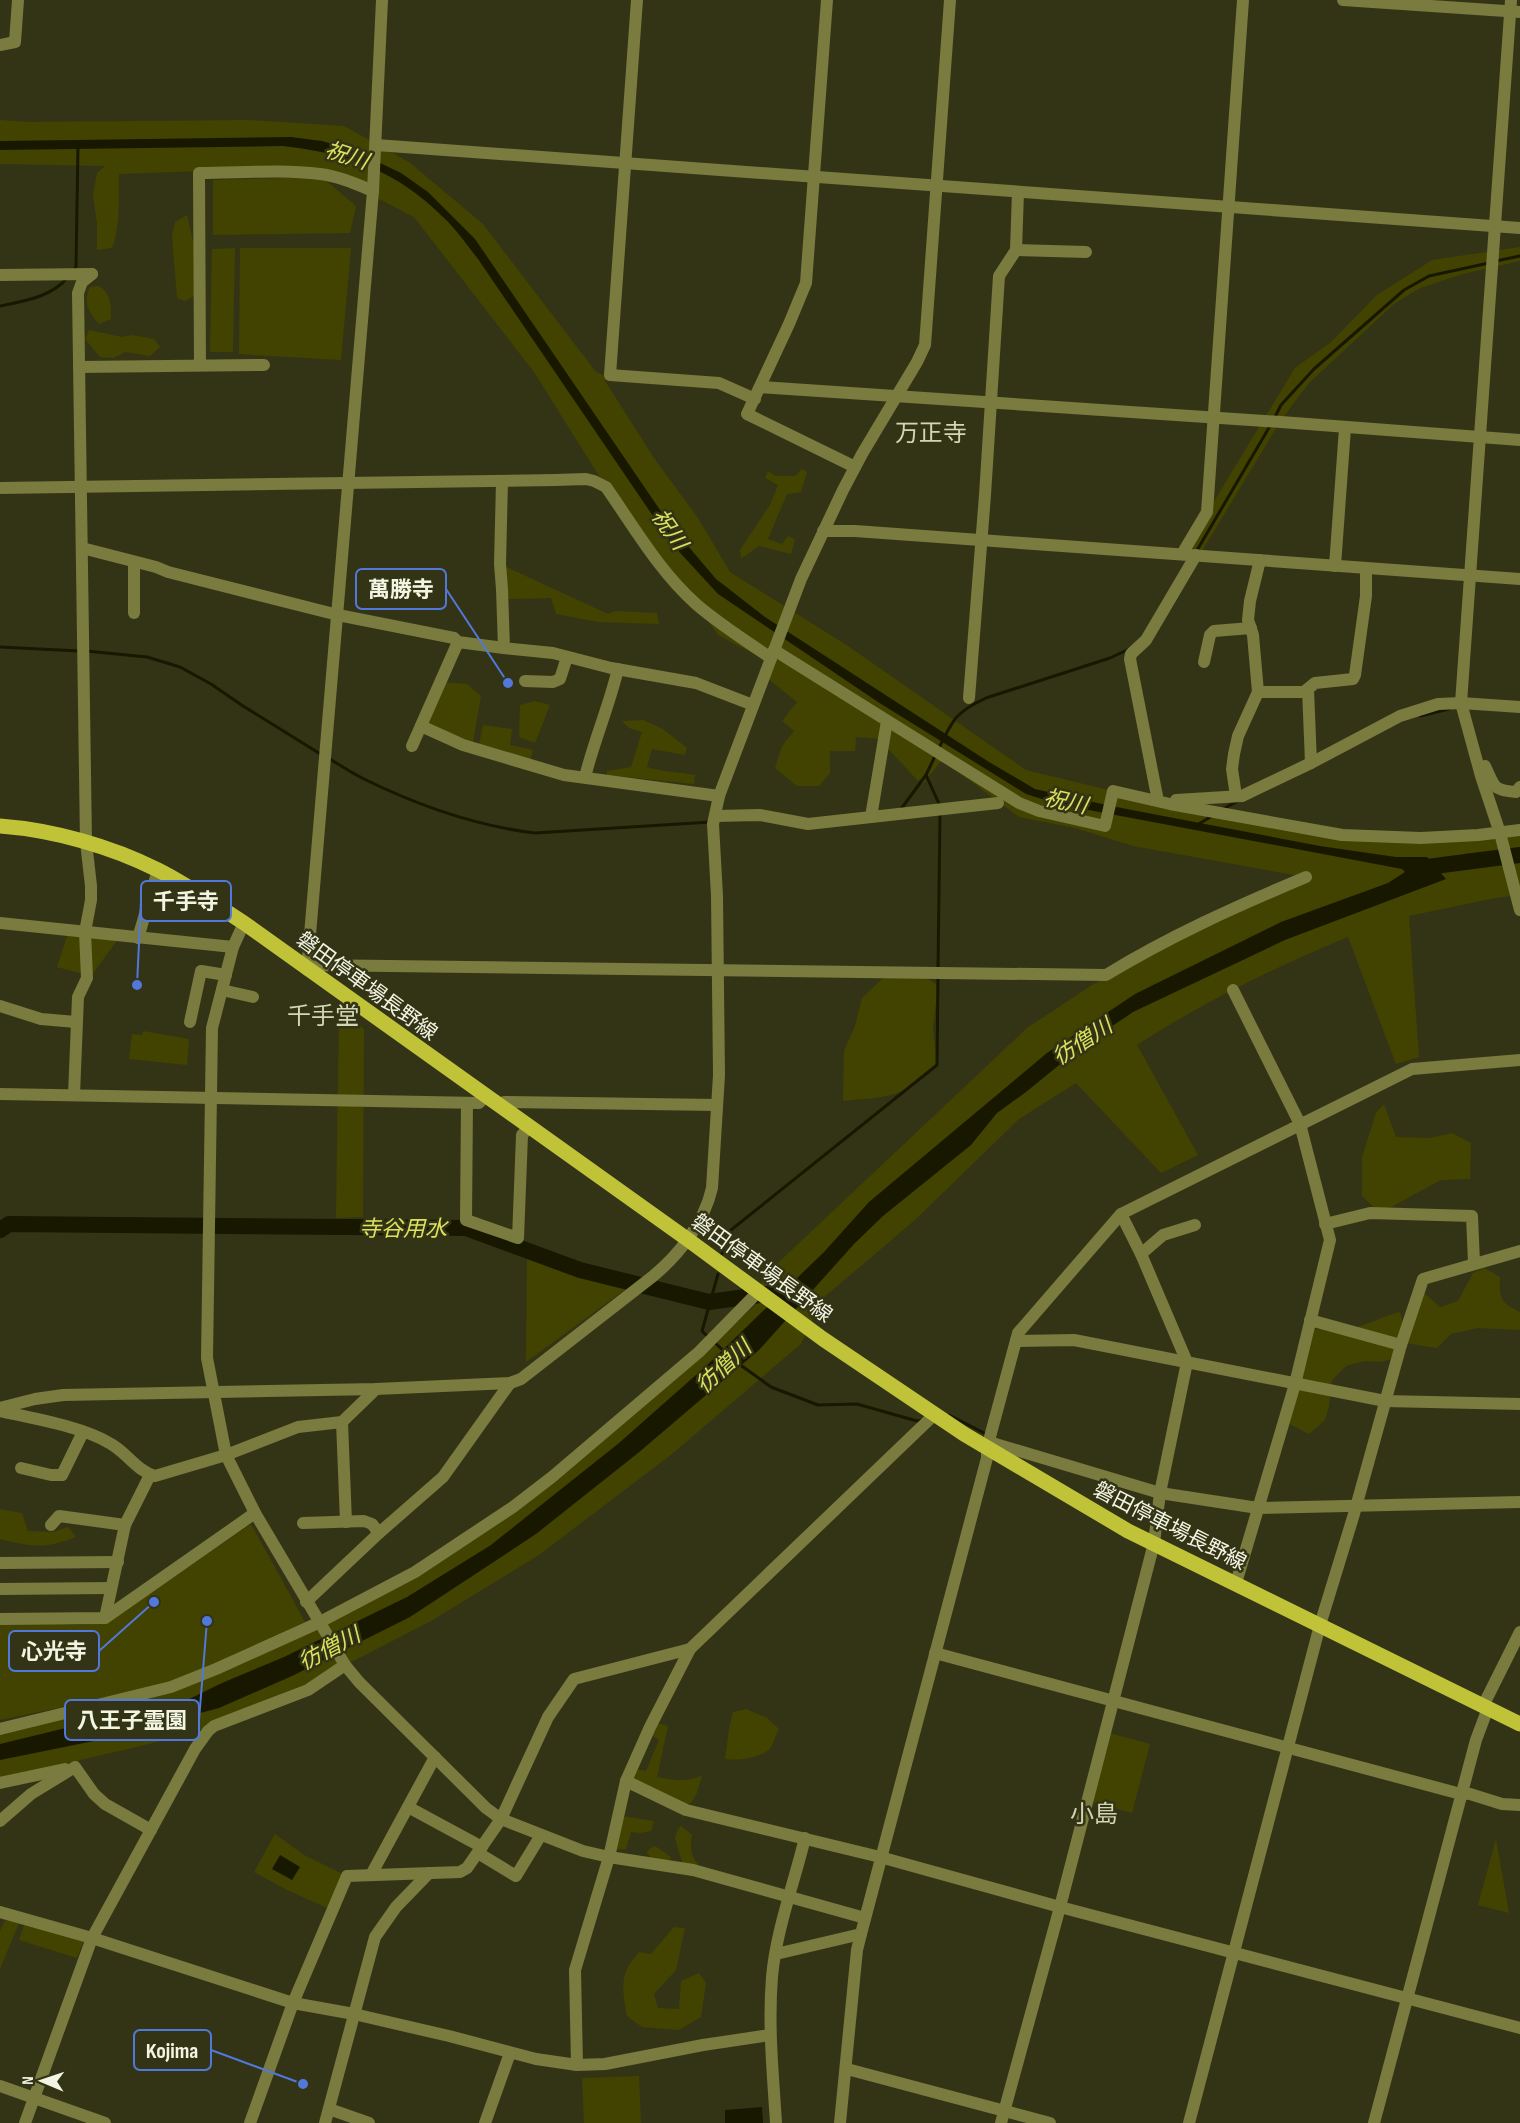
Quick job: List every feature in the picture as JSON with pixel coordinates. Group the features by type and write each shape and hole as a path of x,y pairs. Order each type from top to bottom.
{"main road":[{"name":"磐田停車場長野線","path":"0,826 38,831 86,842 158,870 188,887 308,968 802,1324 935,1414 1128,1531 1520,1725"}],"street":[{"path":"0,45 15,42 18,0"},
{"path":"382,0 373,186 308,968 1106,975 1143,953 1247,901 1306,877"},
{"path":"637,0 610,375 719,383 757,393 897,395 1520,440"},
{"path":"826,0 806,283 747,414 855,467"},
{"path":"0,1409 35,1399 63,1395 376,1389 510,1383 521,1379 652,1278 670,1262 687,1239 708,1204 712,1188 719,1075 713,824 719,796 801,579 855,467 925,345 950,0"},
{"path":"1182,554 1207,512 1243,0"},
{"path":"1343,0 1514,8 1492,262 1469,575 1462,706 1500,833 1520,910"},
{"path":"376,144 1520,228"},
{"path":"200,365 199,173 322,174 373,186"},
{"path":"969,698 999,276 1016,250 1018,192"},
{"path":"1016,250 1086,252"},
{"path":"0,275 92,274 82,282 78,293 86,842 92,886 85,932 87,978 78,997 74,1095"},
{"path":"79,367 264,365"},
{"path":"1335,566 1345,428"},
{"path":"0,488 586,479 606,487 661,566 696,604 1019,803 1039,811 1105,826 1113,791 1342,836 1420,838 1520,830"},
{"path":"502,480 500,564 504,648"},
{"path":"823,531 855,531 1520,579"},
{"path":"82,548 338,615 454,638 458,642 553,653 618,669 696,683 753,705"},
{"path":"1155,800 1157,796 1130,659 1131,654 1146,640 1196,555"},
{"path":"1236,796 1232,769 1234,754 1239,736 1258,692 1251,627 1248,620 1260,560"},
{"path":"134,562 134,613"},
{"path":"1258,692 1304,692 1316,683 1353,679 1366,596 1366,568"},
{"path":"1204,662 1210,635 1214,631 1251,627"},
{"path":"412,746 458,642"},
{"path":"525,681 560,680 567,657"},
{"path":"585,777 618,669"},
{"path":"1308,689 1311,763"},
{"path":"1155,800 1236,796 1258,790 1400,716 1438,704 1520,707"},
{"path":"871,818 887,721"},
{"path":"421,726 463,745 555,772 719,796"},
{"path":"1473,747 1479,754 1495,788 1516,792 1520,787"},
{"path":"715,816 760,815 808,824 998,802"},
{"path":"138,938 158,870"},
{"path":"0,923 233,947"},
{"path":"244,923 233,947 212,1028 207,1358 226,1455 255,1513 319,1624 345,1665 359,1682 486,1808 501,1819 583,1851 674,1866 865,1918"},
{"path":"190,1022 201,971 226,975"},
{"path":"222,990 253,997"},
{"path":"1233,990 1300,1124 1330,1240 1295,1384 1236,1583"},
{"path":"0,1006 41,1019 76,1022"},
{"path":"840,2123 857,1950 1018,1333 1121,1214 1412,1069 1520,1060"},
{"path":"0,1094 467,1103 479,1103 485,1096"},
{"path":"501,1107 504,1102 717,1106"},
{"path":"467,1103 466,1220 518,1238 522,1136 529,1127"},
{"path":"1325,1224 1370,1213 1472,1216 1474,1263"},
{"path":"1002,2117 1060,1907 1154,1543 1160,1493 1187,1362 1141,1254 1121,1214"},
{"path":"1141,1254 1162,1235 1195,1225"},
{"path":"1189,2123 1320,1626 1401,1345 1423,1279 1520,1251"},
{"path":"0,1729 171,1687 319,1624 415,1572 513,1507 552,1477 699,1352 758,1292"},
{"path":"1311,1320 1401,1345"},
{"path":"1016,1341 1074,1340 1385,1401 1520,1404"},
{"path":"306,1602 443,1477 510,1383"},
{"path":"0,1409 82,1432 111,1444 155,1476 226,1455 298,1427 342,1422 376,1389"},
{"path":"577,2065 575,1970 609,1857 626,1781 650,1727 690,1649 935,1414"},
{"path":"342,1422 346,1522"},
{"path":"21,1468 51,1475 62,1475 82,1432"},
{"path":"988,1445 1160,1493 1258,1508 1355,1509 1520,1502"},
{"path":"105,1618 125,1525 150,1474"},
{"path":"0,1619 105,1618 255,1513"},
{"path":"51,1525 59,1516 125,1525"},
{"path":"303,1523 364,1521 372,1524 379,1533"},
{"path":"0,1563 118,1562"},
{"path":"0,1589 111,1588"},
{"path":"1374,2123 1485,1707 1520,1632"},
{"path":"250,2123 293,2003 347,1876 460,1872 467,1868 501,1819 548,1717 574,1678 690,1649"},
{"path":"935,1653 1461,1794 1470,1794 1503,1804 1520,1805"},
{"path":"25,2123 92,1938 195,1749 214,1726 308,1690 345,1665"},
{"path":"371,1875 435,1757"},
{"path":"75,1767 94,1794 105,1804 151,1830"},
{"path":"0,1783 75,1767"},
{"path":"0,1821 31,1794 75,1767"},
{"path":"626,1781 686,1810 880,1857 1060,1907 1520,2028"},
{"path":"408,1808 480,1850 516,1876 541,1835"},
{"path":"776,2123 770,2036 772,1975 806,1839"},
{"path":"325,2123 375,1937 396,1907 429,1873"},
{"path":"0,1912 92,1938 293,2003 354,2014 510,2053 577,2065 605,2064 703,2044 770,2036"},
{"path":"776,1954 861,1934"},
{"path":"485,2123 510,2053"},
{"path":"847,2068 1002,2117 1050,2123"},
{"path":"0,2086 105,2123"},
{"path":"329,2109 369,2123"}],"shaded area":[{"path":"0,120 29,122 249,120 344,126 409,162 483,224 596,372 608,377 605,381 654,458 698,518 730,572 848,646 1026,770 1121,793 1428,842 1520,831 1520,895 1409,916 1419,1057 1396,1064 1348,937 1240,986 1137,1045 1198,1155 1161,1173 1076,1083 1019,1119 915,1220 822,1299 801,1344 672,1454 539,1555 431,1621 303,1687 191,1734 0,1779 0,1729 151,1689 0,1720 0,1620 78,1625 107,1623 251,1524 305,1622 191,1674 397,1581 513,1507 648,1401 759,1302 762,1278 1027,1028 1092,985 1166,947 1298,885 1305,877 1133,846 1075,828 1019,817 942,760 921,786 925,776 918,781 879,739 856,737 855,751 830,751 830,773 819,786 797,786 775,768 782,746 794,731 782,721 797,702 767,678 769,662 718,635 606,487 534,372 414,217 340,179 323,178 356,206 350,233 213,235 213,180 315,177 257,169 119,174 115,239 112,248 97,250 97,223 93,195 97,173 105,166 0,164"},
{"path":"187,215 194,245 196,295 185,301 177,298 172,236 175,222"},
{"path":"1520,247 1520,261 1463,274 1420,288 1394,304 1310,382 1296,400 1278,425 1199,556 1182,554 1295,368 1331,342 1377,295 1432,260"},
{"path":"235,248 233,352 210,352 212,249"},
{"path":"240,248 351,248 341,360 239,354"},
{"path":"98,286 108,296 111,314 111,319 99,324 89,311 87,302 90,287"},
{"path":"89,330 122,337 132,335 154,339 160,347 150,356 125,352 113,358 100,357 85,339"},
{"path":"802,469 807,472 801,492 787,494 768,539 782,544 788,536 795,539 791,554 759,546 741,559 740,550 770,505 778,485 765,478 768,471 776,476 795,476"},
{"path":"500,564 608,614 615,611 657,613 659,624 598,622 556,614 551,598 502,599"},
{"path":"441,682 467,684 481,696 472,748 421,726"},
{"path":"535,701 550,705 535,743 519,737 520,705"},
{"path":"643,720 663,729 687,748 685,755 652,749 647,767 695,775 694,784 607,775 607,771 631,767 642,732 629,728 622,721"},
{"path":"483,725 512,729 510,745 533,750 529,765 478,750"},
{"path":"69,930 90,935 117,935 116,942 91,976 57,967"},
{"path":"917,973 938,985 933,1028 937,1065 916,1083 896,1094 843,1101 844,1051 855,1026 862,998 882,979"},
{"path":"339,1012 364,1029 363,1217 336,1218"},
{"path":"143,1031 189,1039 187,1065 129,1059 132,1034 142,1035"},
{"path":"1384,1104 1396,1137 1430,1138 1452,1133 1471,1143 1470,1179 1441,1180 1380,1213 1362,1196 1362,1157 1376,1113"},
{"path":"527,1256 626,1289 526,1362"},
{"path":"1484,1268 1500,1277 1502,1299 1520,1312 1520,1330 1477,1328 1451,1334 1437,1348 1405,1343 1420,1289 1440,1307 1458,1301 1473,1273"},
{"path":"1400,1312 1405,1333 1397,1357 1381,1362 1365,1361 1346,1366 1332,1380 1325,1420 1309,1434 1284,1421 1314,1329 1345,1330"},
{"path":"0,1509 22,1513 28,1531 53,1532 68,1527 76,1537 56,1544 38,1546 0,1539"},
{"path":"746,1709 767,1718 779,1729 771,1747 763,1754 736,1760 725,1759 733,1712"},
{"path":"657,1723 668,1726 657,1777 685,1780 702,1775 695,1797 686,1807 631,1780 636,1769 646,1771 659,1740 651,1735"},
{"path":"1109,1733 1150,1744 1132,1813 1089,1801"},
{"path":"621,1816 654,1821 651,1831 631,1832 626,1849 613,1850"},
{"path":"681,1826 692,1835 691,1851 698,1864 697,1869 686,1869 681,1858 675,1838"},
{"path":"275,1834 304,1855 347,1876 327,1908 254,1872"},
{"path":"1496,1839 1509,1913 1478,1905"},
{"path":"655,1846 671,1857 669,1861 651,1858 647,1853"},
{"path":"5,1920 19,1923 0,1969 0,1931"},
{"path":"24,1925 84,1940 77,1958 19,1940"},
{"path":"674,1927 685,1928 676,1970 654,1994 658,2008 679,2009 681,1981 699,1973 706,1983 701,2017 679,2030 642,2027 627,2016 623,1989 625,1975 639,1952 651,1954"},
{"path":"639,2076 641,2123 584,2123 582,2078"}],"water":[{"name":"祝川","path":"291,137 322,141 353,150 401,173 428,192 475,239 671,526 716,579 765,617 989,762 1035,789 1111,806 1320,846 1396,857 1427,857 1446,879 1285,940 1133,1012 1080,1048 997,1113 971,1145 883,1216 854,1244 759,1350 638,1453 536,1534 410,1617 292,1676 219,1708 99,1740 0,1760 0,1744 127,1713 181,1703 284,1657 407,1597 491,1545 619,1443 705,1367 824,1252 869,1202 1047,1053 1135,994 1281,922 1388,883 1405,872 1402,869 1073,807 1026,794 878,702 718,594 672,544 461,237 426,201 389,176 350,159 283,146 0,150 0,141"},
{"path":"1520,848 1520,861 1465,854"},
{"path":"280,1855 300,1867 292,1880 272,1869"},
{"path":"762,2107 763,2123 725,2123 725,2110"}],"waterway":[{"path":"74,270 76,267 78,145"},
{"path":"1496,261 1520,256"},
{"path":"1275,417 1281,405 1314,369 1404,290 1429,276 1489,263"},
{"path":"0,306 46,294 68,277"},
{"path":"1196,552 1270,426"},
{"path":"0,647 79,651"},
{"path":"939,748 956,717 976,703 1110,658 1127,650"},
{"path":"86,651 147,657 180,667 211,684 322,755"},
{"path":"1420,716 1449,709"},
{"path":"901,809 926,775 936,754"},
{"path":"328,758 364,779 426,806 469,820 513,830 535,833 711,822"},
{"path":"926,775 940,806"},
{"path":"1223,809 1238,801"},
{"path":"938,968 940,813"},
{"path":"1197,825 1212,816"},
{"name":"彷僧川","path":"1414,865 1427,867 1520,855"},
{"path":"722,1254 726,1234 937,1065 938,975"},
{"name":"寺谷用水","path":"0,1230 9,1224 466,1228 580,1270 709,1302 795,1290"},
{"path":"709,1338 702,1331 718,1274"},
{"path":"714,1342 725,1352"},
{"path":"739,1364 771,1387 818,1405 857,1404 917,1421 923,1420"},
{"path":"949,1415 988,1435"}],"place":[{"name":"萬勝寺","path":"508,683"},
{"name":"千手寺","path":"137,985"},
{"name":"心光寺","path":"154,1602"},
{"name":"八王子霊園","path":"207,1621"},
{"name":"Kojima","path":"303,2084"}],"district":[{"name":"万正寺","path":"931,433"},
{"name":"千手堂","path":"323,1016"},
{"name":"小島","path":"1094,1814"}]}
